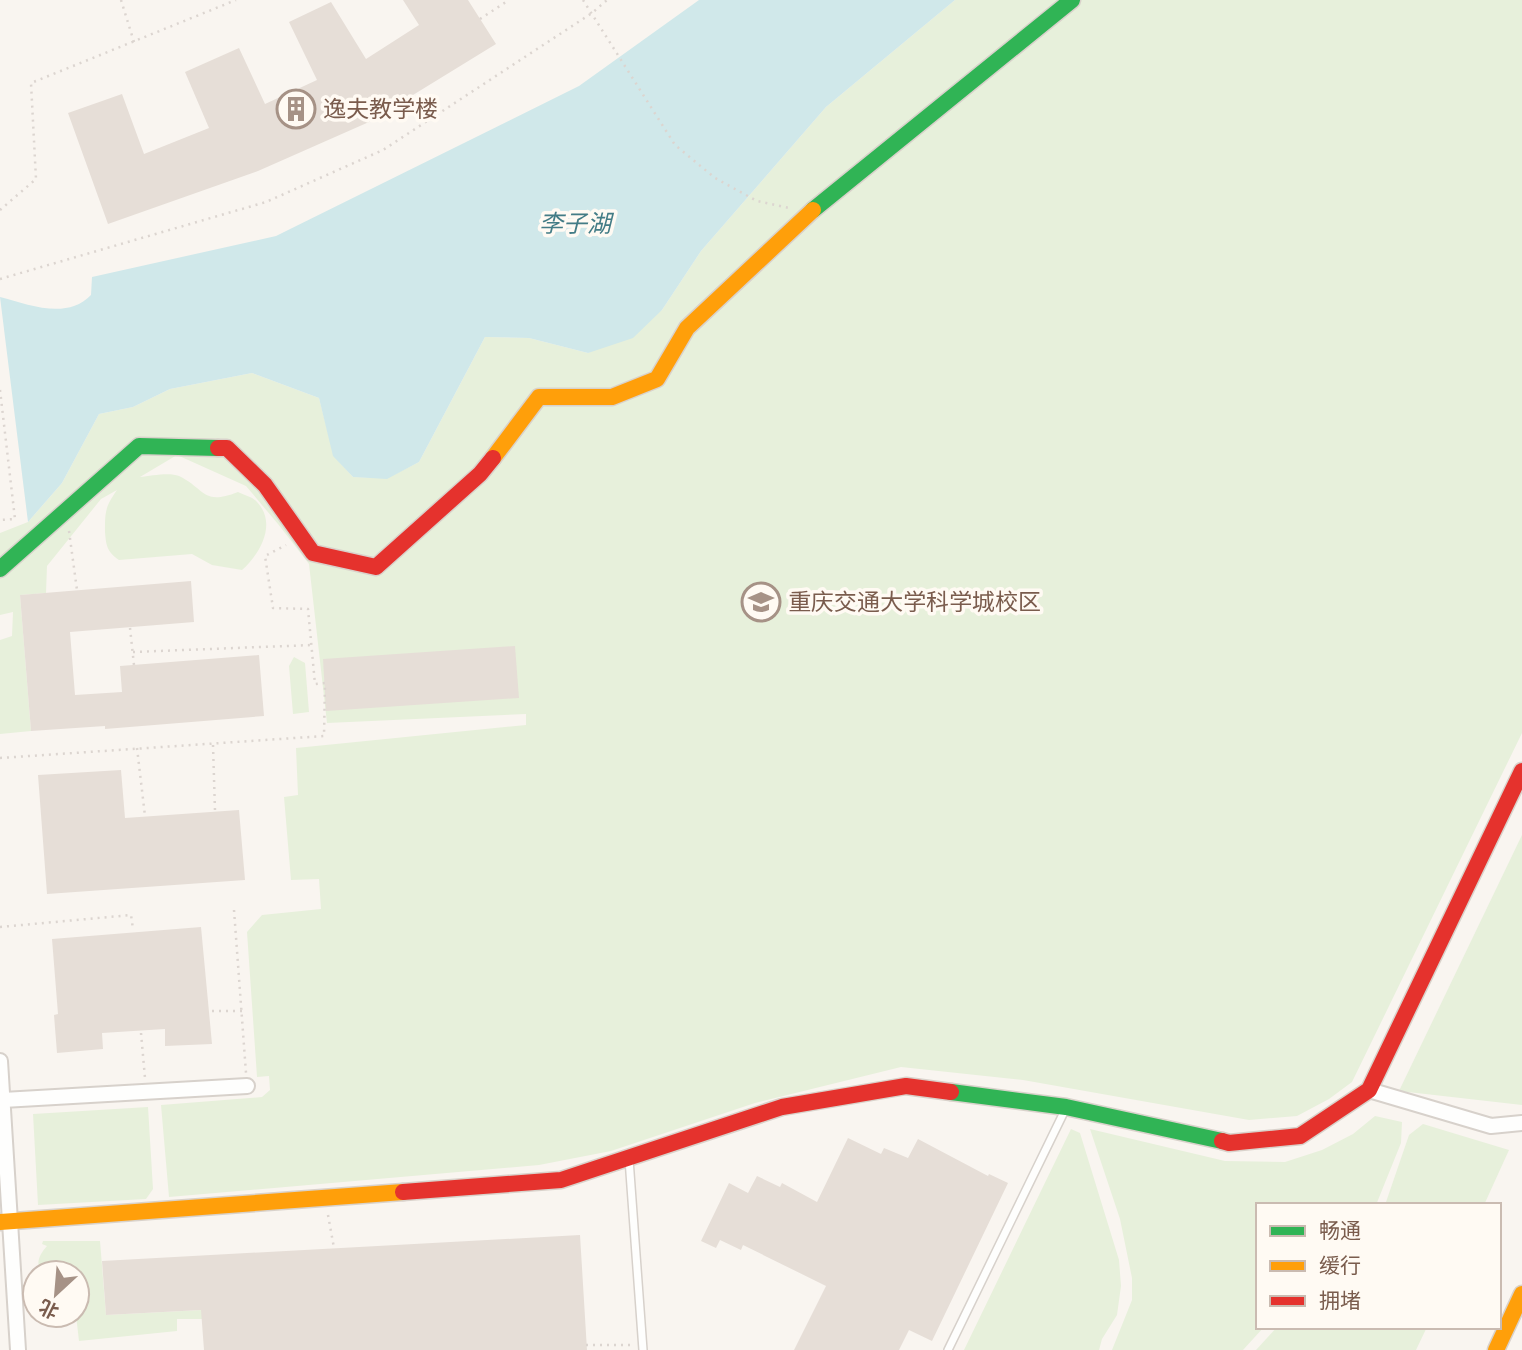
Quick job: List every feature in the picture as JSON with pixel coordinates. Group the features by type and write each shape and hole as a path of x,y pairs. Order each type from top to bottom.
{"street":[{"path":"0,569 139,446 228,448 265,485 313,553 376,567 480,474 539,397 612,397 657,379 687,328 811,212 1072,0"},
{"path":"5,1222 561,1180 782,1107 906,1086 1066,1108 1229,1143 1300,1136 1369,1090 1522,771"},
{"path":"0,1061 5,1222 18,1350"},
{"path":"3,1100 247,1086"},
{"path":"1369,1090 1491,1126 1522,1123"},
{"path":"1496,1350 1522,1294"}],"lane":[{"path":"948,1350 1066,1108"},
{"path":"629,1158 643,1348"}],"path":[{"path":"121,0 134,42"},
{"path":"0,210 36,179 31,83 236,0"},
{"path":"480,19 509,0"},
{"path":"583,0 675,145 715,178 757,201 811,212"},
{"path":"0,279 267,202 383,150 592,13 607,0"},
{"path":"0,390 15,519 0,520"},
{"path":"67,510 77,590"},
{"path":"0,758 324,736 325,683 315,684 308,609 273,608 265,556 302,538"},
{"path":"130,628 134,665"},
{"path":"133,652 312,645"},
{"path":"213,743 215,811"},
{"path":"137,748 145,816"},
{"path":"234,910 247,1086"},
{"path":"0,928 131,915 134,929"},
{"path":"212,1010 242,1011"},
{"path":"141,1033 146,1092"},
{"path":"325,1198 334,1248"},
{"path":"586,1345 643,1348"}],"green space":[{"path":"955,0 1522,0 1522,733 1352,1082 1329,1099 1297,1116 1249,1120 1023,1080 901,1067 755,1103 611,1151 539,1165 169,1197 161,1105 262,1097 270,1090 269,1076 257,1077 247,932 262,915 321,909 319,879 291,880 284,797 298,795 296,748 526,725 526,714 327,723 309,564 246,486 177,455 140,477 175,475 211,497 238,492 253,499 263,511 266,520 260,548 242,570 212,565 192,554 119,560 108,548 105,532 106,510 117,490 101,499 47,566 46,593 20,595 31,731 0,734 0,640 12,636 13,612 0,615 0,533 28,522 62,483 99,414 133,407 170,389 252,373 319,398 334,456 353,477 387,478 419,462 485,337 529,338 588,353 662,310 701,251 826,107"},
{"path":"294,657 305,663 309,712 293,714 289,666"},
{"path":"1522,835 1522,1105 1399,1091"},
{"path":"148,1107 153,1189 146,1199 38,1205 33,1114"},
{"path":"1375,1116 1402,1122 1401,1143 1377,1203 1256,1203 1256,1329 1262,1329 1243,1350 1112,1350 1132,1300 1132,1278 1120,1219 1090,1129 1225,1161 1285,1162 1322,1150 1353,1134"},
{"path":"1423,1124 1509,1150 1485,1203 1386,1203 1409,1135"},
{"path":"1071,1129 1080,1133 1119,1260 1121,1286 1117,1315 1102,1339 1099,1350 964,1350"},
{"path":"43,1241 100,1241 106,1315 202,1310 202,1319 177,1319 177,1331 79,1341 78,1329 91,1329 91,1259 39,1259 47,1246 42,1244"},
{"path":"1275,1329 1426,1329 1416,1350 1256,1350"}],"water":[{"name":"李子湖","path":"699,0 955,0 826,107 701,251 662,310 633,338 588,353 529,338 485,337 419,462 387,479 353,477 333,456 319,398 252,373 170,389 133,407 99,414 62,483 28,522 0,297 48,308 71,307 91,295 92,277 276,236 579,86"}],"building":[{"name":"逸夫教学楼","path":"403,0 468,0 496,44 369,122 258,171 108,224 68,113 122,94 144,154 209,128 185,72 239,48 265,104 317,80 289,22 331,2 366,59 419,25"},
{"path":"191,581 194,622 70,632 75,695 122,692 120,666 259,655 264,716 105,729 105,726 31,731 20,595"},
{"path":"515,646 519,698 326,711 323,659"},
{"path":"121,770 125,818 239,810 245,880 47,894 38,775"},
{"path":"201,927 212,1044 165,1046 165,1029 102,1033 103,1049 57,1053 54,1015 58,1014 52,939"},
{"path":"848,1138 881,1154 884,1148 908,1158 918,1139 988,1176 989,1174 1008,1183 932,1341 909,1330 899,1350 794,1350 826,1286 743,1245 741,1250 720,1240 716,1248 701,1241 729,1183 748,1193 757,1176 780,1187 782,1183 817,1202"},
{"path":"580,1235 587,1350 204,1350 201,1310 106,1315 102,1261"}],"traffic: fast":[{"path":"813,210 1072,0"},
{"path":"0,569 139,446 218,448"},
{"path":"951,1092 1066,1107 1222,1141"}],"traffic: slow":[{"path":"493,458 539,397 612,397 657,379 687,328 813,210"},
{"path":"0,1222 403,1192"},
{"path":"1496,1350 1522,1294"}],"traffic: jam":[{"path":"218,448 227,448 265,485 313,553 376,567 480,474 493,458"},
{"path":"1222,1141 1229,1143 1300,1136 1369,1090 1522,771"},
{"path":"403,1192 561,1180 782,1107 906,1086 951,1092"}],"place":[{"name":"逸夫教学楼","path":"296,109"},
{"name":"重庆交通大学科学城校区","path":"761,602"}]}
